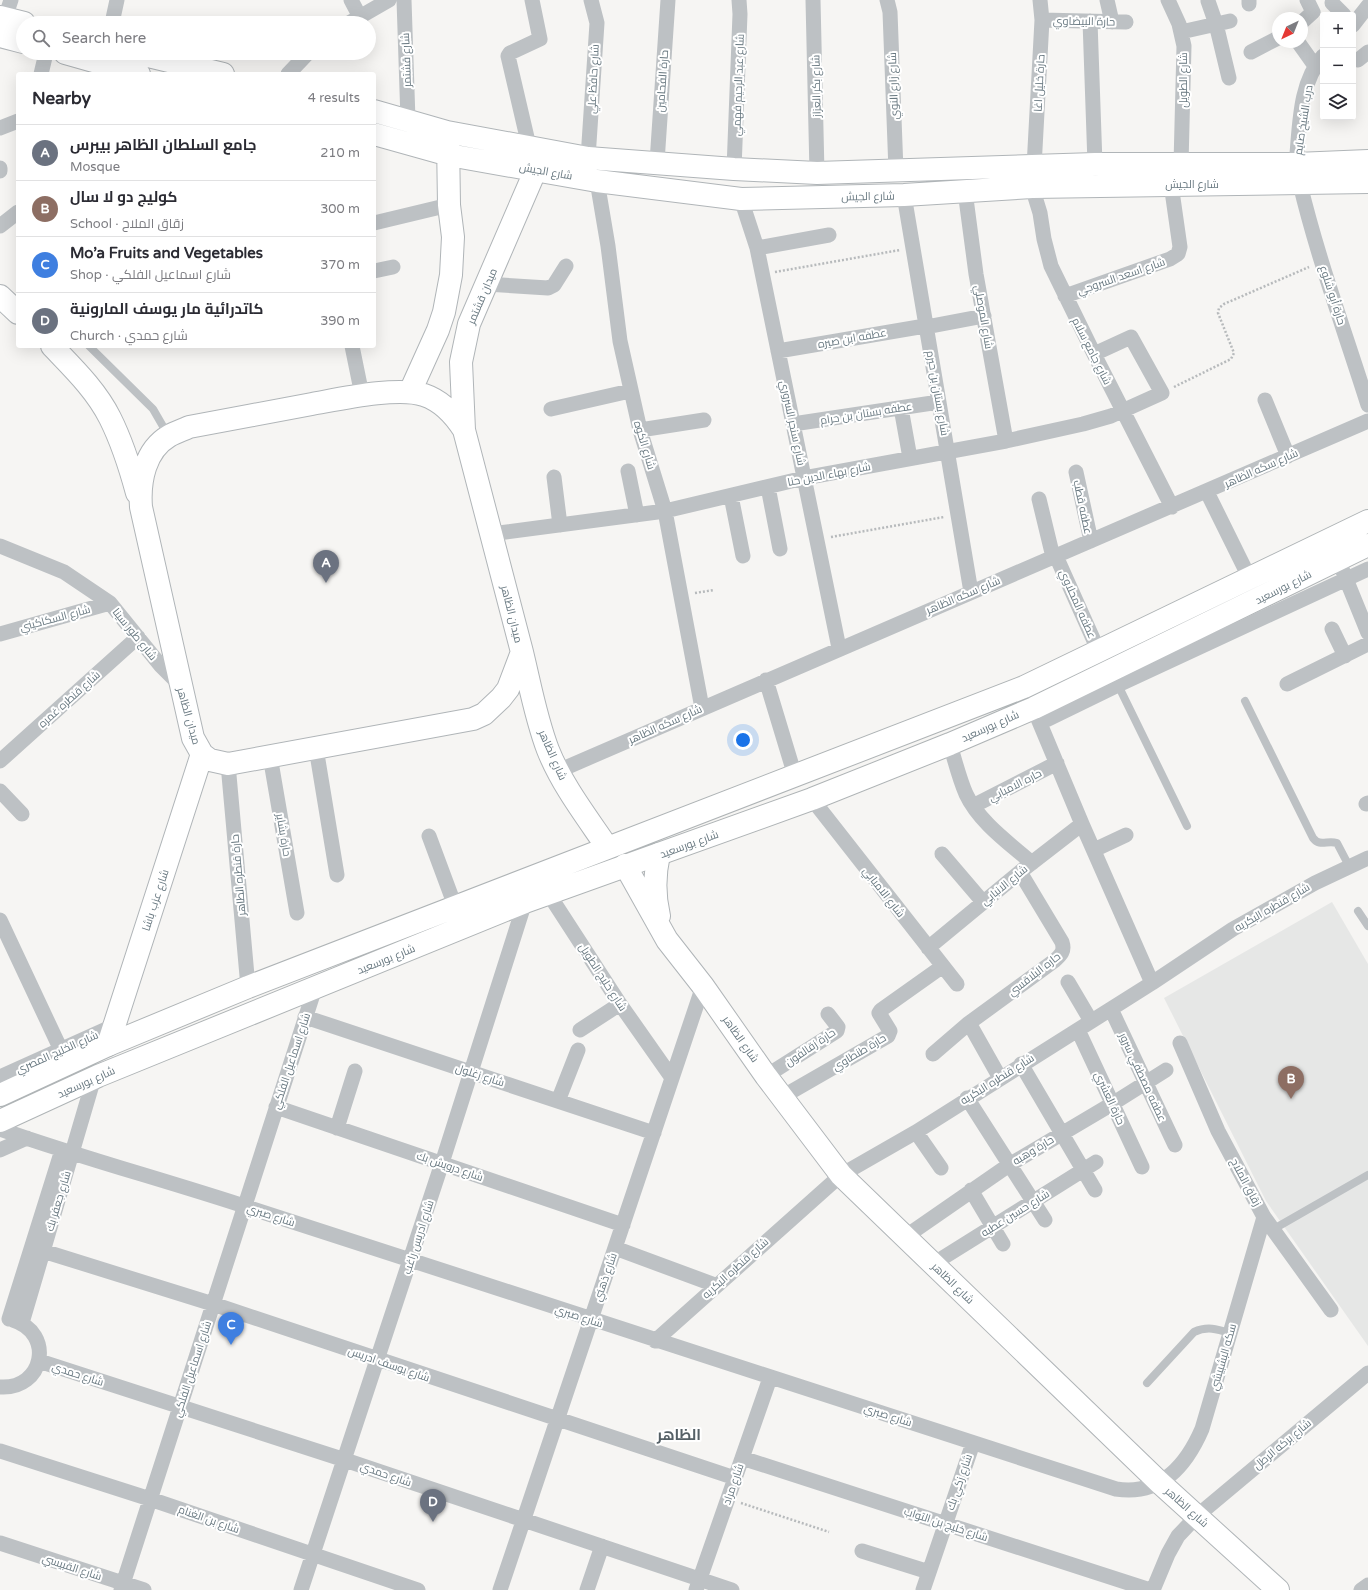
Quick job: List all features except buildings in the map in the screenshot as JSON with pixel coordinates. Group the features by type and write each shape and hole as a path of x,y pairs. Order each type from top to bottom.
{"main road":[{"path":"8,19 16,31"},
{"path":"79,60 94,68 124,72"},
{"path":"165,60 215,72"},
{"name":"شارع الجيش","path":"376,112 408,120 447,132 588,158 734,169 817,173 896,171 1171,184 1298,174 1368,161"},
{"path":"410,392 438,330 448,294 453,256 453,237 449,206 449,155 447,132"},
{"name":"شارع الجيش","path":"376,135 449,155 536,169 597,181 741,199 904,195 965,191 1095,164 1181,164 1298,174 1368,182"},
{"name":"ميدان قشتمر","path":"464,430 461,362 469,324 536,169"},
{"path":"0,296 16,311"},
{"path":"54,348 92,390 110,418 126,453 141,507"},
{"name":"ميدان الظاهر","path":"410,392 423,394 436,400 447,408 464,430 522,652 508,689 502,698 484,714 472,719 228,764 219,763 202,754 193,738 180,686 141,507 140,490 142,473 150,457 168,436 189,427 362,395 410,392"},
{"name":"شارع بورسعيد","path":"0,1122 94,1078 314,988 522,892 541,872 795,776 1024,687 1368,521"},
{"name":"شارع بورسعيد","path":"0,1095 111,1036 248,987 455,906 522,892 548,893 812,799 950,744 1037,715 1342,568 1368,545"},
{"name":"شارع الظاهر","path":"522,652 541,729 558,771 607,847"},
{"name":"شارع عزب باشا","path":"111,1036 202,754"},
{"name":"شارع الظاهر","path":"659,854 655,871 655,888 657,906 667,940"},
{"name":"شارع الظاهر","path":"625,865 667,940 703,986 766,1076 841,1175 1159,1482 1278,1590"}],"street":[{"path":"114,16 117,0"},
{"path":"351,0 354,16"},
{"path":"362,16 389,0"},
{"name":"شارع قشتمر","path":"404,0 408,120"},
{"path":"529,146 508,56 510,53 540,39 532,0"},
{"name":"شارع حافظ علي","path":"588,158 597,23 591,0"},
{"name":"حارة الفحامين","path":"657,162 668,0"},
{"name":"شارع عبد الرحيم فهمي","path":"734,169 740,14 739,0"},
{"name":"شارع بكر العزاز","path":"813,0 817,173"},
{"name":"شارع زارع النوي","path":"887,0 890,12 896,171"},
{"name":"حارة خليل اغا","path":"1033,177 1042,20 1040,0"},
{"name":"حارة البيضاوي","path":"1042,20 1119,22 1107,0"},
{"name":"شارع الطويل","path":"1168,0 1175,14 1184,46 1181,164"},
{"path":"1307,0 1314,11 1308,16"},
{"path":"1208,1 1223,23 1228,78"},
{"path":"1332,3 1341,12"},
{"path":"1356,17 1368,6"},
{"path":"1090,21 1095,164"},
{"path":"1181,32 1223,23"},
{"path":"1251,52 1272,41"},
{"path":"1305,48 1319,61"},
{"path":"41,72 44,60"},
{"path":"290,72 301,60"},
{"name":"درب الشيخ صايم","path":"1298,174 1305,90 1319,61"},
{"path":"0,128 16,122"},
{"name":"حارة أبو شلوع","path":"1298,174 1310,226 1323,262 1368,405"},
{"name":"شارع جامع سلام","path":"1033,177 1044,239 1051,266 1172,507"},
{"name":"شارع الكوه","path":"597,181 608,246 620,341 630,391 640,430 665,511 702,708"},
{"name":"شارع اسعد السروجي","path":"1065,296 1170,259 1178,254 1180,247 1171,184"},
{"name":"شارع الموصلي","path":"965,191 984,316 1006,441"},
{"name":"شارع بستان بن حيرم","path":"904,195 972,592"},
{"name":"شارع سنجر السروري","path":"741,199 757,248 763,274 839,648"},
{"path":"376,223 449,206"},
{"path":"0,226 16,214"},
{"path":"757,248 829,235"},
{"path":"486,284 548,288 554,285 566,266"},
{"path":"376,271 393,267"},
{"name":"عطفه ابن صيره","path":"778,351 984,316"},
{"path":"1094,354 1132,337 1162,393"},
{"path":"352,348 362,395"},
{"path":"551,410 630,391"},
{"name":"شارع بهاء الدين حنا","path":"492,534 665,511 804,478 1006,441 1083,424 1123,411 1162,393"},
{"path":"1265,400 1288,456"},
{"name":"عطفه بستان بن حرام","path":"793,424 939,402"},
{"path":"901,408 910,458"},
{"path":"640,430 704,420"},
{"name":"شارع سكه الظاهر","path":"558,771 839,648 1208,492 1368,421"},
{"path":"628,471 638,515"},
{"name":"عطفه قطب","path":"1076,472 1091,541"},
{"path":"554,477 560,525"},
{"path":"768,487 780,548"},
{"path":"1208,492 1250,579"},
{"path":"731,496 743,556"},
{"name":"عطفه المحلاوي","path":"1039,499 1055,556 1099,652"},
{"name":"شارع طور سينا","path":"0,546 64,572 110,603 161,666 180,686"},
{"path":"1342,568 1368,633"},
{"name":"شارع بورسعيد","path":"1037,715 1118,685 1342,568 1368,569"},
{"name":"شارع السكاكيني","path":"0,634 110,603"},
{"path":"1332,628 1345,656"},
{"name":"شارع قنطره غمره","path":"0,761 138,637"},
{"path":"1287,684 1368,644"},
{"path":"766,680 795,776"},
{"path":"1037,715 1082,824 1152,983"},
{"path":"950,744 966,795 983,819 1026,868"},
{"path":"316,748 337,875"},
{"name":"حارة بشاير","path":"270,756 298,913"},
{"name":"حاره الامبابي","path":"973,806 1057,763"},
{"name":"حارة قنطره الطاهر","path":"228,764 248,987"},
{"path":"0,791 22,814"},
{"name":"شارع الامبابي","path":"812,799 957,984"},
{"name":"شارع الانبابي","path":"928,948 983,902 1082,824"},
{"path":"1094,850 1126,835"},
{"path":"429,836 455,906"},
{"path":"942,854 983,902"},
{"name":"شارع قنطره البكريه","path":"655,1341 715,1285 841,1175 916,1132 1021,1064 1152,983 1233,929 1315,883 1368,858"},
{"name":"حاره البلاقسي","path":"933,1054 969,1023 1054,961 1063,952 1064,948 1062,942 1026,868"},
{"name":"شارع خليج الطويل","path":"541,872 548,893 620,1004 672,1078"},
{"name":"شارع ادريس راغب","path":"301,1590 410,1262 471,1072 522,892"},
{"path":"0,920 61,1050"},
{"name":"حارة طنطاوي","path":"782,1097 888,1036 890,1031 881,1016 881,1010 943,966"},
{"path":"1068,982 1091,1021"},
{"name":"شارع ذهني","path":"500,1590 703,986"},
{"name":"شارع اسماعيل الفلكي","path":"122,1586 314,988"},
{"path":"580,1030 620,1004"},
{"name":"عطفه مصطفي سرور","path":"1111,1009 1175,1145"},
{"name":"حارة زقالفون","path":"766,1076 837,1031 838,1027 828,1014"},
{"name":"شارع زغلول","path":"305,1017 654,1133"},
{"path":"969,1023 1000,1078"},
{"name":"حارة العشري","path":"1078,1030 1142,1167"},
{"name":"شارع الخليج المصري","path":"0,1077 61,1050 111,1036"},
{"name":"زقاق الملاح","path":"1180,1043 1218,1131 1268,1224 1330,1310"},
{"path":"558,1101 578,1050"},
{"path":"1021,1064 1095,1190"},
{"name":"حارة وهبه","path":"905,1237 1009,1165 1166,1070"},
{"path":"337,1128 355,1071"},
{"name":"شارع جعفر بك","path":"10,1321 67,1152 94,1078"},
{"path":"968,1098 1045,1220"},
{"name":"شارع درويش بك","path":"276,1107 623,1225"},
{"name":"شارع صبري","path":"0,1129 67,1152 244,1206 410,1262 1116,1489 1131,1491 1146,1489 1159,1482"},
{"path":"916,1132 941,1168"},
{"path":"0,1150 27,1138"},
{"name":"شارع جعفر بك","path":"10,1321 43,1251 67,1152"},
{"name":"شارع حسين عطيه","path":"933,1264 1096,1162"},
{"path":"971,1190 1003,1244"},
{"name":"سكه البشبيشي","path":"1159,1482 1178,1468 1193,1450 1202,1429 1230,1333 1268,1224"},
{"path":"615,1248 715,1285"},
{"name":"شارع يوسف ادريس","path":"43,1251 212,1304 735,1478"},
{"path":"0,1388 21,1384 32,1374 39,1361 40,1352 36,1339 29,1328 10,1321"},
{"name":"شارع حمدي","path":"39,1361 345,1460 602,1546 698,1585 732,1590"},
{"name":"شارع بركه الرطل","path":"1153,1590 1168,1554 1178,1536 1197,1516 1368,1373"},
{"name":"شارع مراد","path":"698,1585 770,1378"},
{"name":"شارع زكي بك","path":"923,1590 973,1442"},
{"name":"شارع بن الغنام","path":"0,1451 150,1499 418,1590"},
{"name":"شارع خليج بن التواب","path":"742,1458 1150,1590"},
{"name":"شارع القبيسي","path":"0,1544 122,1586 144,1590"},
{"path":"586,1590 602,1546"},
{"path":"862,1551 929,1572"},
{"path":"1361,1590 1368,1585"}],"lane":[{"path":"90,348 153,409 168,436"},
{"path":"1118,685 1187,826"},
{"path":"1245,701 1313,838 1316,842 1321,844 1331,841 1337,843 1350,866"},
{"path":"1358,911 1368,926"},
{"path":"1268,1224 1368,1175"},
{"path":"1147,1383 1194,1332 1202,1328 1212,1328 1230,1333"}],"path":[{"path":"763,274 913,247"},
{"path":"1162,393 1231,359 1234,353 1218,313 1219,308 1224,304 1323,262"},
{"path":"817,539 959,515"},
{"path":"681,596 714,590"},
{"path":"728,1499 830,1532"}],"shaded area":[{"path":"1332,902 1368,964 1368,1346 1266,1201 1164,998"}],"place":[{"name":"جامع السلطان الظاهر بيبرس","path":"326,583"},
{"name":"كوليج دو لا سال","path":"1291,1099"},
{"name":"Mo’a Fruits and Vegetables","path":"231,1345"},
{"name":"كاتدرائية مار يوسف المارونية","path":"433,1522"}],"district":[{"name":"الظاهر","path":"679,1435"}]}
